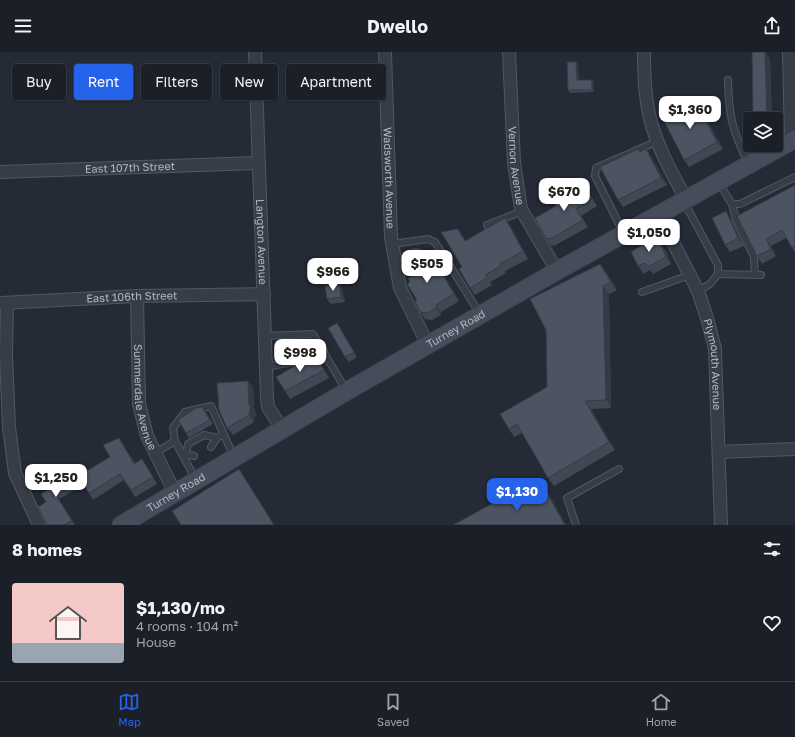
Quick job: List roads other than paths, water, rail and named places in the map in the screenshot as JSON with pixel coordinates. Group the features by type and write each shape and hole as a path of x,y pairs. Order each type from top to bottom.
{"main road":[{"name":"Turney Road","path":"121,525 234,457 480,314 749,164 794,143"}],"street":[{"name":"Langton Avenue","path":"255,52 268,407 282,429"},
{"name":"Wadsworth Avenue","path":"385,52 392,244 400,288 428,345"},
{"name":"Vernon Avenue","path":"510,52 514,163 523,211 557,271"},
{"path":"644,52 645,89 653,128 685,200"},
{"path":"789,52 794,143"},
{"name":"East 107th Street","path":"0,172 259,163"},
{"name":"Plymouth Avenue","path":"659,215 698,291 707,318 716,361 720,452 721,525"},
{"name":"East 106th Street","path":"4,303 137,296 264,294"},
{"name":"Summerdale Avenue","path":"137,296 139,404 147,436 175,493"},
{"path":"4,303 9,427 15,473 39,525"},
{"path":"720,452 795,449"}],"lane":[{"path":"728,80 729,112 734,134 749,164"},
{"path":"624,234 595,176 596,168 658,141"},
{"path":"732,204 740,204 795,177"},
{"path":"718,182 732,204 736,220 754,257 758,275 718,274"},
{"path":"685,200 718,265 718,274 710,284 698,291"},
{"path":"487,225 523,211"},
{"path":"392,244 428,239 435,242 480,314"},
{"path":"642,292 690,275"},
{"path":"265,336 313,334 347,391"},
{"path":"266,367 309,359 324,351"},
{"path":"196,480 184,454 175,441 173,428 185,412 211,406 234,457"},
{"path":"211,447 217,438 223,434"},
{"path":"184,454 188,444 204,435 217,438"},
{"path":"155,453 175,441"},
{"path":"184,454 194,456"},
{"path":"576,525 567,498 619,469"}]}
